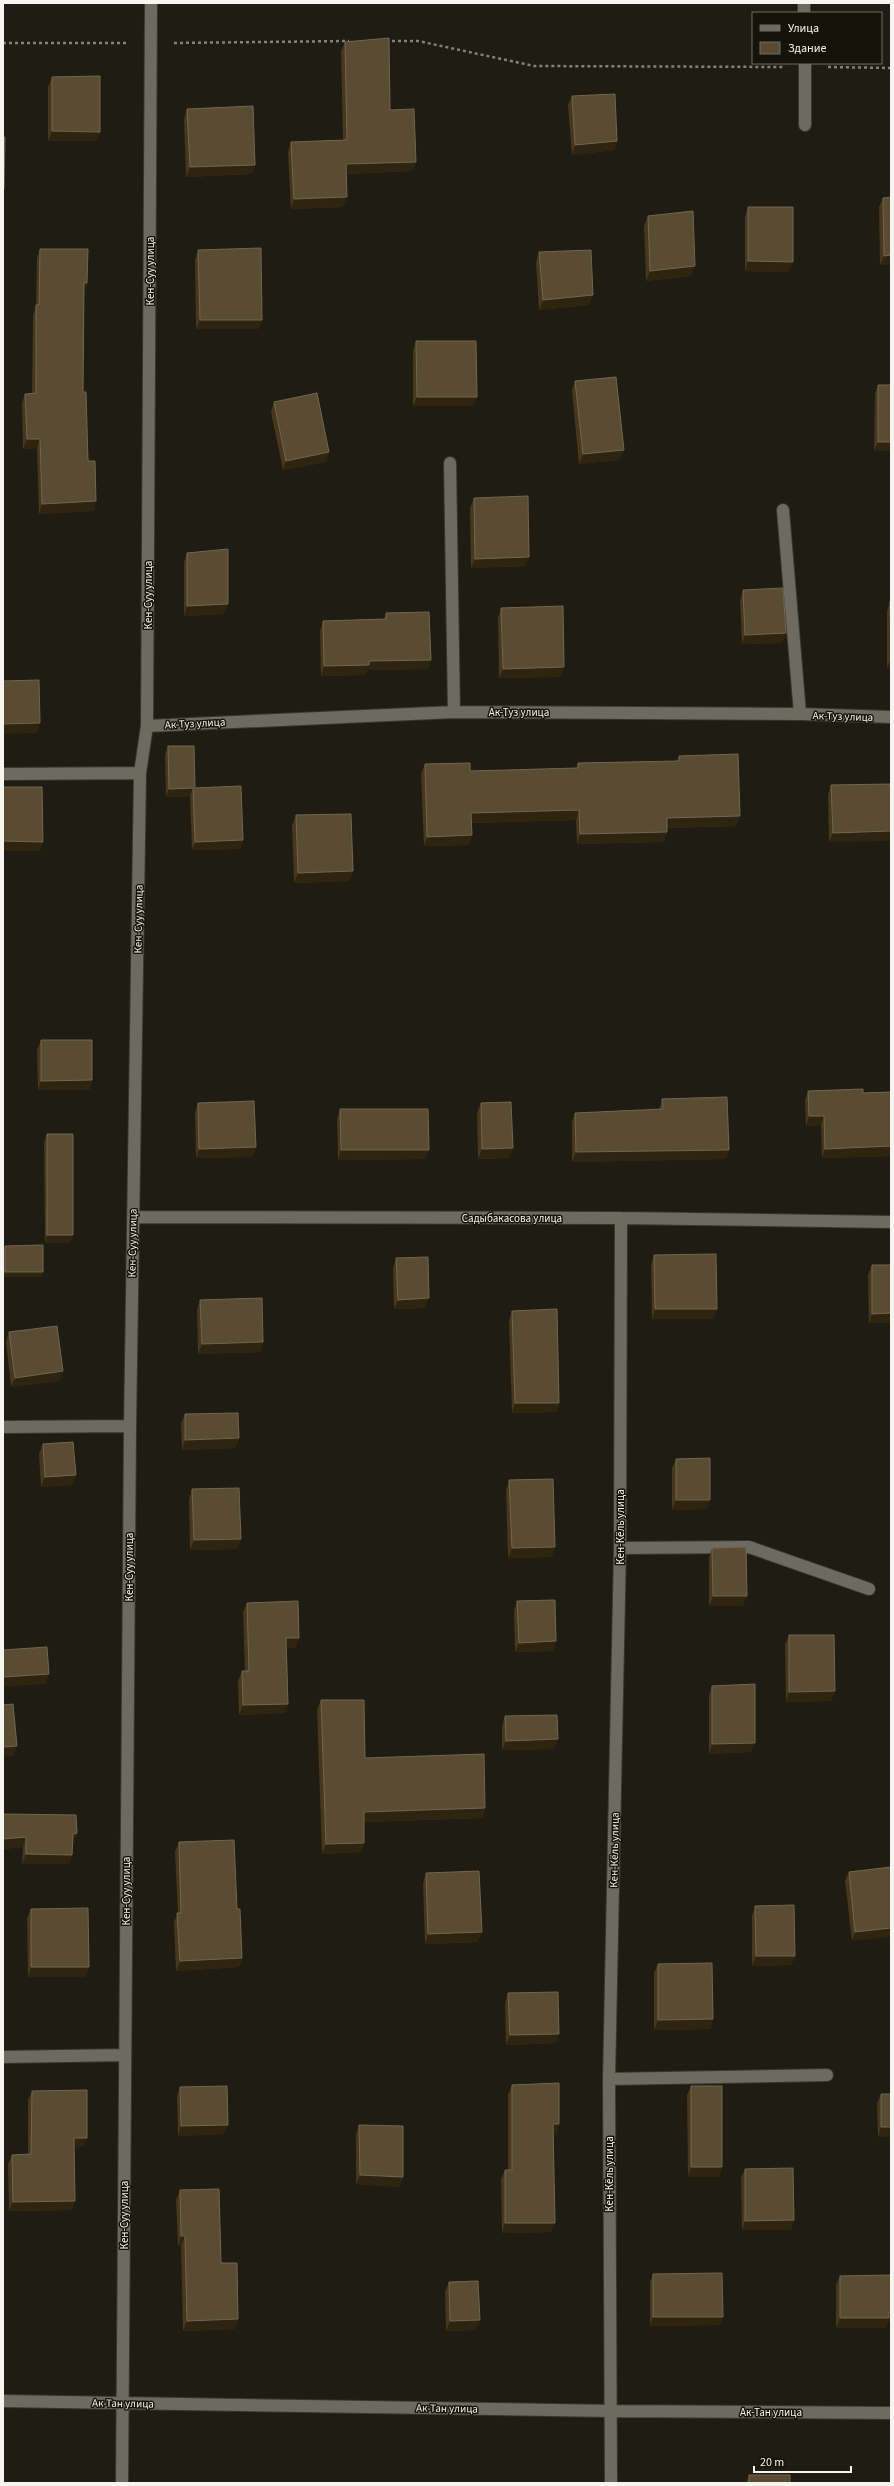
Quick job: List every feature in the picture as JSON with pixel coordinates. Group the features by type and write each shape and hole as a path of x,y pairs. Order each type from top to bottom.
{"street":[{"name":"Кен-Суу улица","path":"122,2483 130,1426 140,773 147,726 151,3"},
{"path":"805,65 805,125"},
{"path":"450,463 454,712"},
{"path":"783,510 800,714"},
{"name":"Ак-Туз улица","path":"147,726 454,712 800,714 891,717"},
{"path":"3,774 140,773"},
{"name":"Садыбакасова улица","path":"133,1217 621,1218 891,1222"},
{"name":"Кен-Кёль улица","path":"611,2483 609,2079 620,1548 621,1218"},
{"path":"3,1428 130,1426"},
{"path":"620,1548 749,1547 869,1589"},
{"path":"3,2057 125,2055"},
{"path":"609,2079 827,2075"},
{"name":"Ак-Тан улица","path":"3,2401 611,2411 891,2413"}],"path":[{"path":"3,43 355,41"},
{"path":"379,41 418,41 534,66 805,65 891,68"}],"building":[{"path":"389,38 390,110 414,109 416,162 346,164 347,197 294,199 291,142 347,140 345,42"},
{"path":"100,76 100,132 52,131 52,77"},
{"path":"615,94 617,141 575,145 572,96"},
{"path":"253,106 255,165 190,167 187,109"},
{"path":"3,137 5,137 4,189 3,189"},
{"path":"891,197 891,255 884,256 883,198"},
{"path":"748,207 793,207 793,262 748,261"},
{"path":"693,211 695,266 650,271 648,216"},
{"path":"261,248 262,320 200,320 198,250"},
{"path":"40,249 88,249 87,283 84,283 83,392 86,392 88,461 95,461 96,501 42,504 40,439 27,439 25,394 36,393 36,305 39,305"},
{"path":"591,250 593,295 543,300 539,252"},
{"path":"416,341 476,341 477,397 417,397"},
{"path":"616,377 624,450 583,454 575,381"},
{"path":"878,385 891,385 891,442 878,442"},
{"path":"317,393 329,452 286,461 274,402"},
{"path":"528,496 529,557 475,559 474,498"},
{"path":"228,549 228,604 187,606 187,553"},
{"path":"783,588 786,633 745,635 743,590"},
{"path":"890,601 891,601 891,659"},
{"path":"563,606 564,667 503,669 501,608"},
{"path":"429,612 431,660 369,661 369,665 324,666 323,621 386,619 386,613"},
{"path":"39,680 40,723 3,724 3,681"},
{"path":"168,746 194,746 195,788 241,786 243,840 195,842 193,788 169,789"},
{"path":"738,754 740,816 667,818 667,832 580,834 579,810 471,813 472,835 427,837 425,764 470,763 470,771 578,768 578,763 679,761 679,756"},
{"path":"891,784 891,831 833,833 831,785"},
{"path":"3,787 42,787 43,842 3,841"},
{"path":"351,814 353,871 298,873 296,815"},
{"path":"41,1040 92,1040 92,1080 41,1081"},
{"path":"863,1089 863,1093 891,1092 891,1146 825,1149 824,1116 809,1116 808,1091"},
{"path":"727,1097 729,1150 576,1152 575,1113 663,1109 662,1099"},
{"path":"254,1101 256,1147 199,1149 198,1103"},
{"path":"511,1102 513,1148 482,1149 481,1103"},
{"path":"340,1109 428,1109 429,1150 341,1150"},
{"path":"47,1134 73,1134 73,1235 47,1235"},
{"path":"43,1245 43,1272 5,1272 5,1246"},
{"path":"716,1254 717,1309 655,1309 654,1255"},
{"path":"428,1257 429,1298 398,1300 396,1258"},
{"path":"872,1265 891,1265 891,1313 872,1314"},
{"path":"262,1298 263,1342 202,1344 200,1300"},
{"path":"557,1309 559,1403 515,1403 512,1311"},
{"path":"57,1326 63,1371 15,1378 9,1332"},
{"path":"238,1413 239,1438 185,1440 185,1414"},
{"path":"73,1442 76,1475 45,1477 43,1444"},
{"path":"710,1458 710,1500 676,1500 676,1459"},
{"path":"553,1479 555,1547 512,1548 509,1480"},
{"path":"239,1488 241,1539 194,1540 192,1489"},
{"path":"746,1547 747,1596 713,1596 712,1548"},
{"path":"555,1600 556,1641 519,1643 517,1601"},
{"path":"298,1601 299,1638 286,1638 288,1704 243,1705 242,1671 249,1671 247,1603"},
{"path":"789,1635 834,1635 835,1691 789,1692"},
{"path":"47,1647 49,1674 3,1677 3,1650"},
{"path":"755,1684 755,1743 712,1744 712,1686"},
{"path":"321,1700 364,1700 365,1758 484,1754 485,1808 364,1812 364,1843 326,1844"},
{"path":"13,1704 17,1746 3,1747 3,1705"},
{"path":"557,1715 558,1739 506,1741 505,1716"},
{"path":"3,1814 76,1815 77,1833 73,1834 72,1855 26,1854 26,1837 3,1839"},
{"path":"234,1840 237,1909 240,1909 242,1958 180,1961 177,1913 181,1913 179,1842"},
{"path":"891,1867 891,1928 855,1932 849,1872"},
{"path":"479,1871 482,1932 428,1934 426,1873"},
{"path":"794,1905 795,1956 756,1956 755,1906"},
{"path":"88,1908 89,1967 31,1967 31,1909"},
{"path":"712,1963 713,2019 658,2020 658,1964"},
{"path":"558,1992 559,2034 510,2035 508,1993"},
{"path":"559,2083 559,2124 553,2124 555,2223 505,2223 505,2170 512,2170 512,2085"},
{"path":"227,2086 228,2125 181,2126 180,2087"},
{"path":"691,2086 722,2086 722,2167 691,2167"},
{"path":"87,2090 87,2138 74,2138 75,2201 13,2202 12,2155 31,2154 32,2091"},
{"path":"881,2094 891,2094 891,2127 881,2127"},
{"path":"359,2125 403,2126 403,2177 360,2175"},
{"path":"793,2168 794,2220 745,2221 745,2169"},
{"path":"219,2189 221,2263 237,2263 238,2319 187,2321 185,2236 181,2236 180,2190"},
{"path":"722,2273 723,2317 653,2317 653,2274"},
{"path":"891,2275 891,2312 889,2312 889,2318 840,2318 840,2276"},
{"path":"478,2281 480,2320 450,2321 449,2282"},
{"path":"749,2475 790,2475 790,2483 749,2483"}]}
